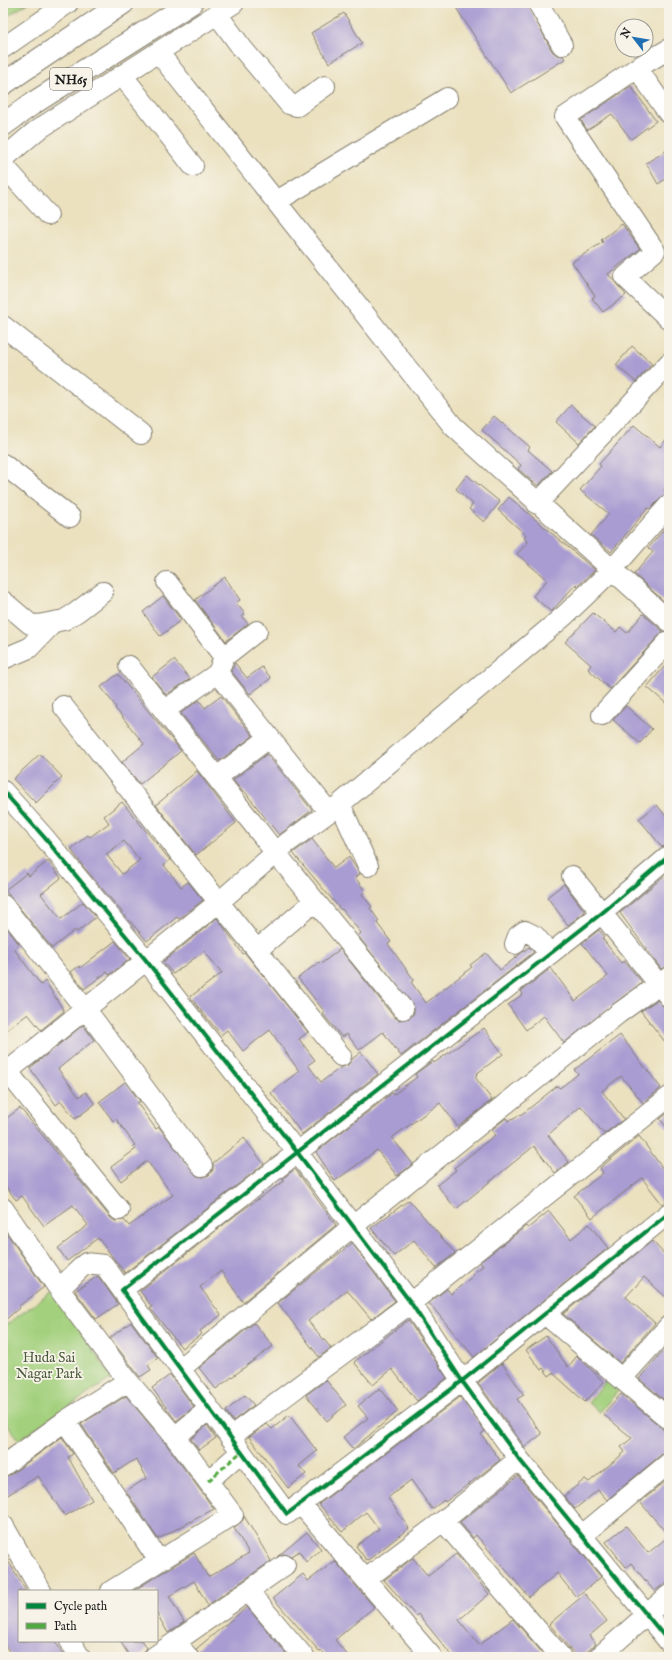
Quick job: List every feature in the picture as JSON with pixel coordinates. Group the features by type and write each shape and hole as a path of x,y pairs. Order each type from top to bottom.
{"highway":[{"name":"NH65","path":"3,84 123,3"},
{"name":"NH65","path":"3,125 32,104 191,3"}],"street":[{"path":"3,48 68,3"},
{"path":"3,159 36,131 234,3"},
{"path":"538,3 562,46"},
{"path":"218,14 242,48 289,104 297,106 325,86"},
{"path":"669,49 637,68 565,117 655,250 625,277 669,319"},
{"path":"158,52 453,426 537,504 669,622"},
{"path":"637,68 669,114"},
{"path":"122,75 193,166"},
{"path":"277,202 447,98"},
{"path":"3,165 48,215"},
{"path":"3,326 141,434"},
{"path":"537,504 669,363"},
{"path":"3,464 70,517"},
{"path":"118,1210 4,1071 84,1010 145,959 219,902 275,852 334,807 564,616 611,571 669,505"},
{"path":"167,582 269,738 334,807 368,866"},
{"path":"3,601 30,624 38,625 64,620 103,592"},
{"path":"3,659 29,648 54,622"},
{"path":"165,710 221,665 257,632"},
{"path":"602,715 669,641"},
{"path":"129,666 275,852 403,1009"},
{"path":"63,706 341,1056"},
{"path":"217,777 269,738"},
{"path":"6,803 44,837 145,959 297,1152 411,1303 462,1381 519,1459 669,1642"},
{"path":"122,1290 602,913 669,856"},
{"path":"180,1369 353,1226 619,1013 666,986 602,913 572,876"},
{"path":"258,950 315,901"},
{"path":"3,905 202,1166"},
{"path":"515,944 518,936 525,931 535,936 550,954"},
{"path":"208,1481 235,1444 669,1097"},
{"path":"3,1208 59,1289 128,1381 175,1438 233,1515 113,1590"},
{"path":"59,1289 86,1263 104,1265 287,1514 462,1381 669,1213"},
{"path":"546,1314 669,1419"},
{"path":"622,1378 669,1326"},
{"path":"3,1466 65,1421 128,1381"},
{"path":"175,1438 209,1409"},
{"path":"65,1421 159,1561"},
{"path":"366,1578 443,1521 519,1459"},
{"path":"581,1536 669,1463"},
{"path":"300,1503 366,1578 432,1657"},
{"path":"443,1521 561,1657"},
{"path":"5,1534 40,1590"},
{"path":"154,1657 182,1650 248,1591 284,1566"},
{"path":"248,1591 304,1657"},
{"path":"599,1657 669,1595"},
{"path":"71,1642 80,1657"}],"green space":[{"path":"3,3 28,3 3,19"},
{"name":"Huda Sai Nagar Park","path":"53,1291 112,1378 18,1440 3,1417 3,1327"},
{"path":"611,1375 623,1385 600,1412 588,1403"}],"building":[{"path":"453,3 527,3 552,51 557,55 563,56 565,59 511,93"},
{"path":"344,13 362,43 329,63 311,33"},
{"path":"631,86 656,121 631,139 612,114 587,130 581,120"},
{"path":"669,149 669,177 658,184 646,163"},
{"path":"622,224 640,249 608,274 626,295 603,312 592,298 595,296 572,262 603,242 601,240"},
{"path":"632,346 652,364 636,382 616,365"},
{"path":"571,405 595,426 579,443 556,422"},
{"path":"494,416 530,447 528,450 552,471 538,486 518,469 521,465 482,430"},
{"path":"634,425 660,447 669,436 669,484 664,490 667,492 650,509 648,508 611,552 591,535 609,514 580,490 601,466 599,464"},
{"path":"467,475 500,502 484,522 469,509 473,504 456,489"},
{"path":"509,497 595,570 578,586 576,584 551,612 533,596 547,580 517,554 528,542 524,538 526,535 498,510"},
{"path":"669,524 669,606 634,574 653,552 648,548"},
{"path":"225,577 240,600 236,603 245,614 242,616 248,624 226,641 195,600"},
{"path":"163,596 181,620 160,636 143,612"},
{"path":"593,613 616,632 620,627 627,633 643,614 663,631 610,689 588,669 591,665 565,642"},
{"path":"174,660 190,679 166,695 152,677"},
{"path":"669,661 669,706 647,687"},
{"path":"235,663 247,678 262,667 271,678 250,694 231,671"},
{"path":"118,674 181,751 140,784 122,762 144,744 115,708 116,707 101,687"},
{"path":"221,696 253,736 219,761 181,713 199,700 205,708"},
{"path":"626,706 652,729 640,743 613,720"},
{"path":"40,754 62,777 36,803 13,779"},
{"path":"267,754 312,810 279,835 244,791 243,792 233,780"},
{"path":"197,771 236,823 196,855 156,805"},
{"path":"122,802 170,860 164,865 181,887 188,882 203,900 179,919 177,917 147,941 82,865 71,849 88,835 90,837 109,823 104,816","holes":["124,841 140,860 122,874 106,854"]},
{"path":"657,805 669,820 669,845 662,847 639,819"},
{"path":"312,839 334,868 349,857 360,874 355,877 365,891 362,894 372,907 370,908 379,921 377,923 391,942 388,944 414,980 411,982 426,1003 472,967 470,965 486,953 500,970 529,947 534,952 401,1056 383,1032 359,1050 347,1034 342,1037 323,1014 325,1012 298,978 319,962 321,964 340,949 394,1017 399,1020 410,1018 414,1013 414,1007 358,936 361,933 293,853"},
{"path":"48,861 61,878 41,894 61,919 83,902 96,917 77,932 75,930 52,948 5,890 27,873 29,876"},
{"path":"669,872 669,966 661,969 620,913"},
{"path":"564,884 585,912 568,925 547,897"},
{"path":"217,918 243,954 245,953 308,1032 299,1039 315,1060 308,1065 321,1082 340,1068 348,1065 352,1059 361,1052 378,1074 302,1134 271,1093 299,1071 270,1030 243,1051 227,1030 221,1035 190,997 222,973 204,951 173,974 163,962"},
{"path":"7,928 19,944 14,949 41,985 45,981 64,1011 41,1030 28,1014 3,1033 3,931"},
{"path":"599,930 604,936 602,938 621,963 624,961 642,982 564,1043 544,1016 526,1030 508,1005 523,994 521,991 551,968 575,1001 608,976 582,943"},
{"path":"115,941 130,959 109,975 107,972 84,989 71,972 79,966 80,968"},
{"path":"657,1000 669,1012 669,1047 641,1011"},
{"path":"83,1025 94,1040 58,1069 79,1097 86,1092 95,1104 75,1119 61,1101 56,1105 30,1068"},
{"path":"484,1028 503,1054 476,1074 477,1075 475,1077 492,1100 458,1127 440,1103 394,1136 392,1138 413,1164 397,1176 377,1150 335,1181 316,1152 392,1093 393,1095 417,1077 415,1074 433,1061 434,1063"},
{"path":"620,1035 661,1088 643,1103 621,1076 602,1091 624,1119 604,1134 581,1106 548,1135 569,1162 555,1173 534,1146 456,1209 437,1185 456,1170 454,1168 495,1135 491,1130 506,1118 508,1121 511,1119 512,1120 526,1111 557,1086 560,1088 578,1074 574,1070"},
{"path":"125,1082 140,1101 137,1103 156,1129 159,1127 197,1176 203,1177 209,1175 213,1170 213,1163 244,1138 264,1164 125,1273 98,1238 67,1261 58,1248 88,1225 73,1205 44,1226 22,1196 16,1200 3,1183 3,1121 20,1108 110,1217 115,1221 124,1220 129,1226 173,1195 147,1161 121,1181 111,1167 136,1149 133,1146 135,1145 116,1119 113,1121 99,1102"},
{"path":"669,1112 669,1130 660,1119"},
{"path":"639,1136 669,1177 669,1202 662,1204 642,1178 592,1218 574,1196 603,1173 600,1168"},
{"path":"295,1169 336,1225 243,1302 221,1271 200,1287 221,1315 200,1331 202,1334 182,1348 150,1308 152,1307 140,1291 237,1214 284,1181 282,1179"},
{"path":"409,1200 455,1253 436,1268 414,1240 394,1256 371,1228"},
{"path":"549,1211 571,1239 589,1224 608,1248 474,1357 429,1303 447,1289 451,1294 473,1276 472,1274 483,1266 480,1262 526,1226 528,1228"},
{"path":"3,1228 44,1287 18,1307 19,1308 3,1322"},
{"path":"652,1241 669,1259 669,1300 644,1277 626,1297 655,1323 620,1363 563,1314"},
{"path":"352,1243 395,1301 371,1319 347,1290 308,1321 331,1348 319,1357 278,1303"},
{"path":"98,1276 118,1304 96,1319 75,1291"},
{"path":"408,1320 447,1378 417,1401 392,1369 373,1385 354,1362"},
{"path":"131,1322 158,1358 148,1365 151,1370 140,1377 110,1338"},
{"path":"254,1323 273,1346 216,1389 199,1368"},
{"path":"546,1336 568,1367 577,1356 604,1382 585,1402 553,1373 549,1376 543,1368 541,1370 526,1350"},
{"path":"669,1344 669,1404 639,1379"},
{"path":"502,1363 524,1395 517,1399 542,1434 525,1447 478,1383"},
{"path":"170,1375 194,1407 176,1421 152,1388"},
{"path":"326,1380 346,1405 327,1421 306,1395"},
{"path":"380,1388 398,1411 353,1449 343,1437 368,1418 358,1406"},
{"path":"621,1394 661,1427 669,1437 669,1452 662,1454 607,1500 598,1490 575,1509 564,1496 585,1479 589,1482 625,1452 621,1447 632,1438 603,1414"},
{"path":"245,1395 254,1405 233,1421 226,1411"},
{"path":"126,1396 166,1444 214,1509 158,1539 126,1491 147,1478 136,1459 114,1473 81,1424"},
{"path":"460,1397 485,1431 481,1434 500,1460 445,1502 444,1500 432,1509 411,1480 388,1498 409,1528 367,1561 356,1546 379,1529 366,1512 342,1532 319,1504"},
{"path":"289,1415 317,1451 299,1466 306,1474 288,1488 249,1437 267,1424 272,1429"},
{"path":"207,1425 216,1438 199,1450 191,1439"},
{"path":"62,1437 73,1454 68,1457 92,1500 65,1516 38,1476 3,1498 3,1477 10,1475"},
{"path":"518,1476 601,1577 576,1597 557,1573 529,1597 476,1535 473,1538 460,1522"},
{"path":"666,1481 669,1484 669,1536 640,1502"},
{"path":"244,1516 271,1561 208,1605 194,1581 169,1596 184,1622 168,1633 158,1616 158,1590 135,1590 194,1553 208,1577 249,1553 234,1528 243,1520"},
{"path":"626,1526 648,1553 669,1536 669,1581 654,1591 631,1563 626,1567 606,1542"},
{"path":"307,1532 321,1549 306,1562 299,1551 291,1556 284,1554 277,1557"},
{"path":"3,1552 25,1590 18,1590 18,1642 56,1642 65,1657 13,1657 3,1642"},
{"path":"456,1554 489,1594 459,1620 479,1645 513,1619 546,1657 453,1657 418,1614 416,1616 384,1580 413,1558 428,1576"},
{"path":"335,1561 374,1607 335,1640 349,1657 327,1657 322,1651 320,1652 273,1598 303,1574 308,1581"},
{"path":"585,1594 607,1621 589,1636 596,1644 581,1657 577,1657 549,1624"},
{"path":"247,1607 289,1657 199,1657 196,1649"},
{"path":"121,1642 144,1642 147,1648 143,1653 137,1657 130,1657"}],"marked path":[{"path":"208,1481 241,1452"}],"cycle path":[{"path":"3,791 44,837 145,959 297,1152 411,1303 462,1381 519,1459 669,1642"},
{"path":"669,856 602,913 122,1290 287,1514 462,1381 669,1213"}]}
